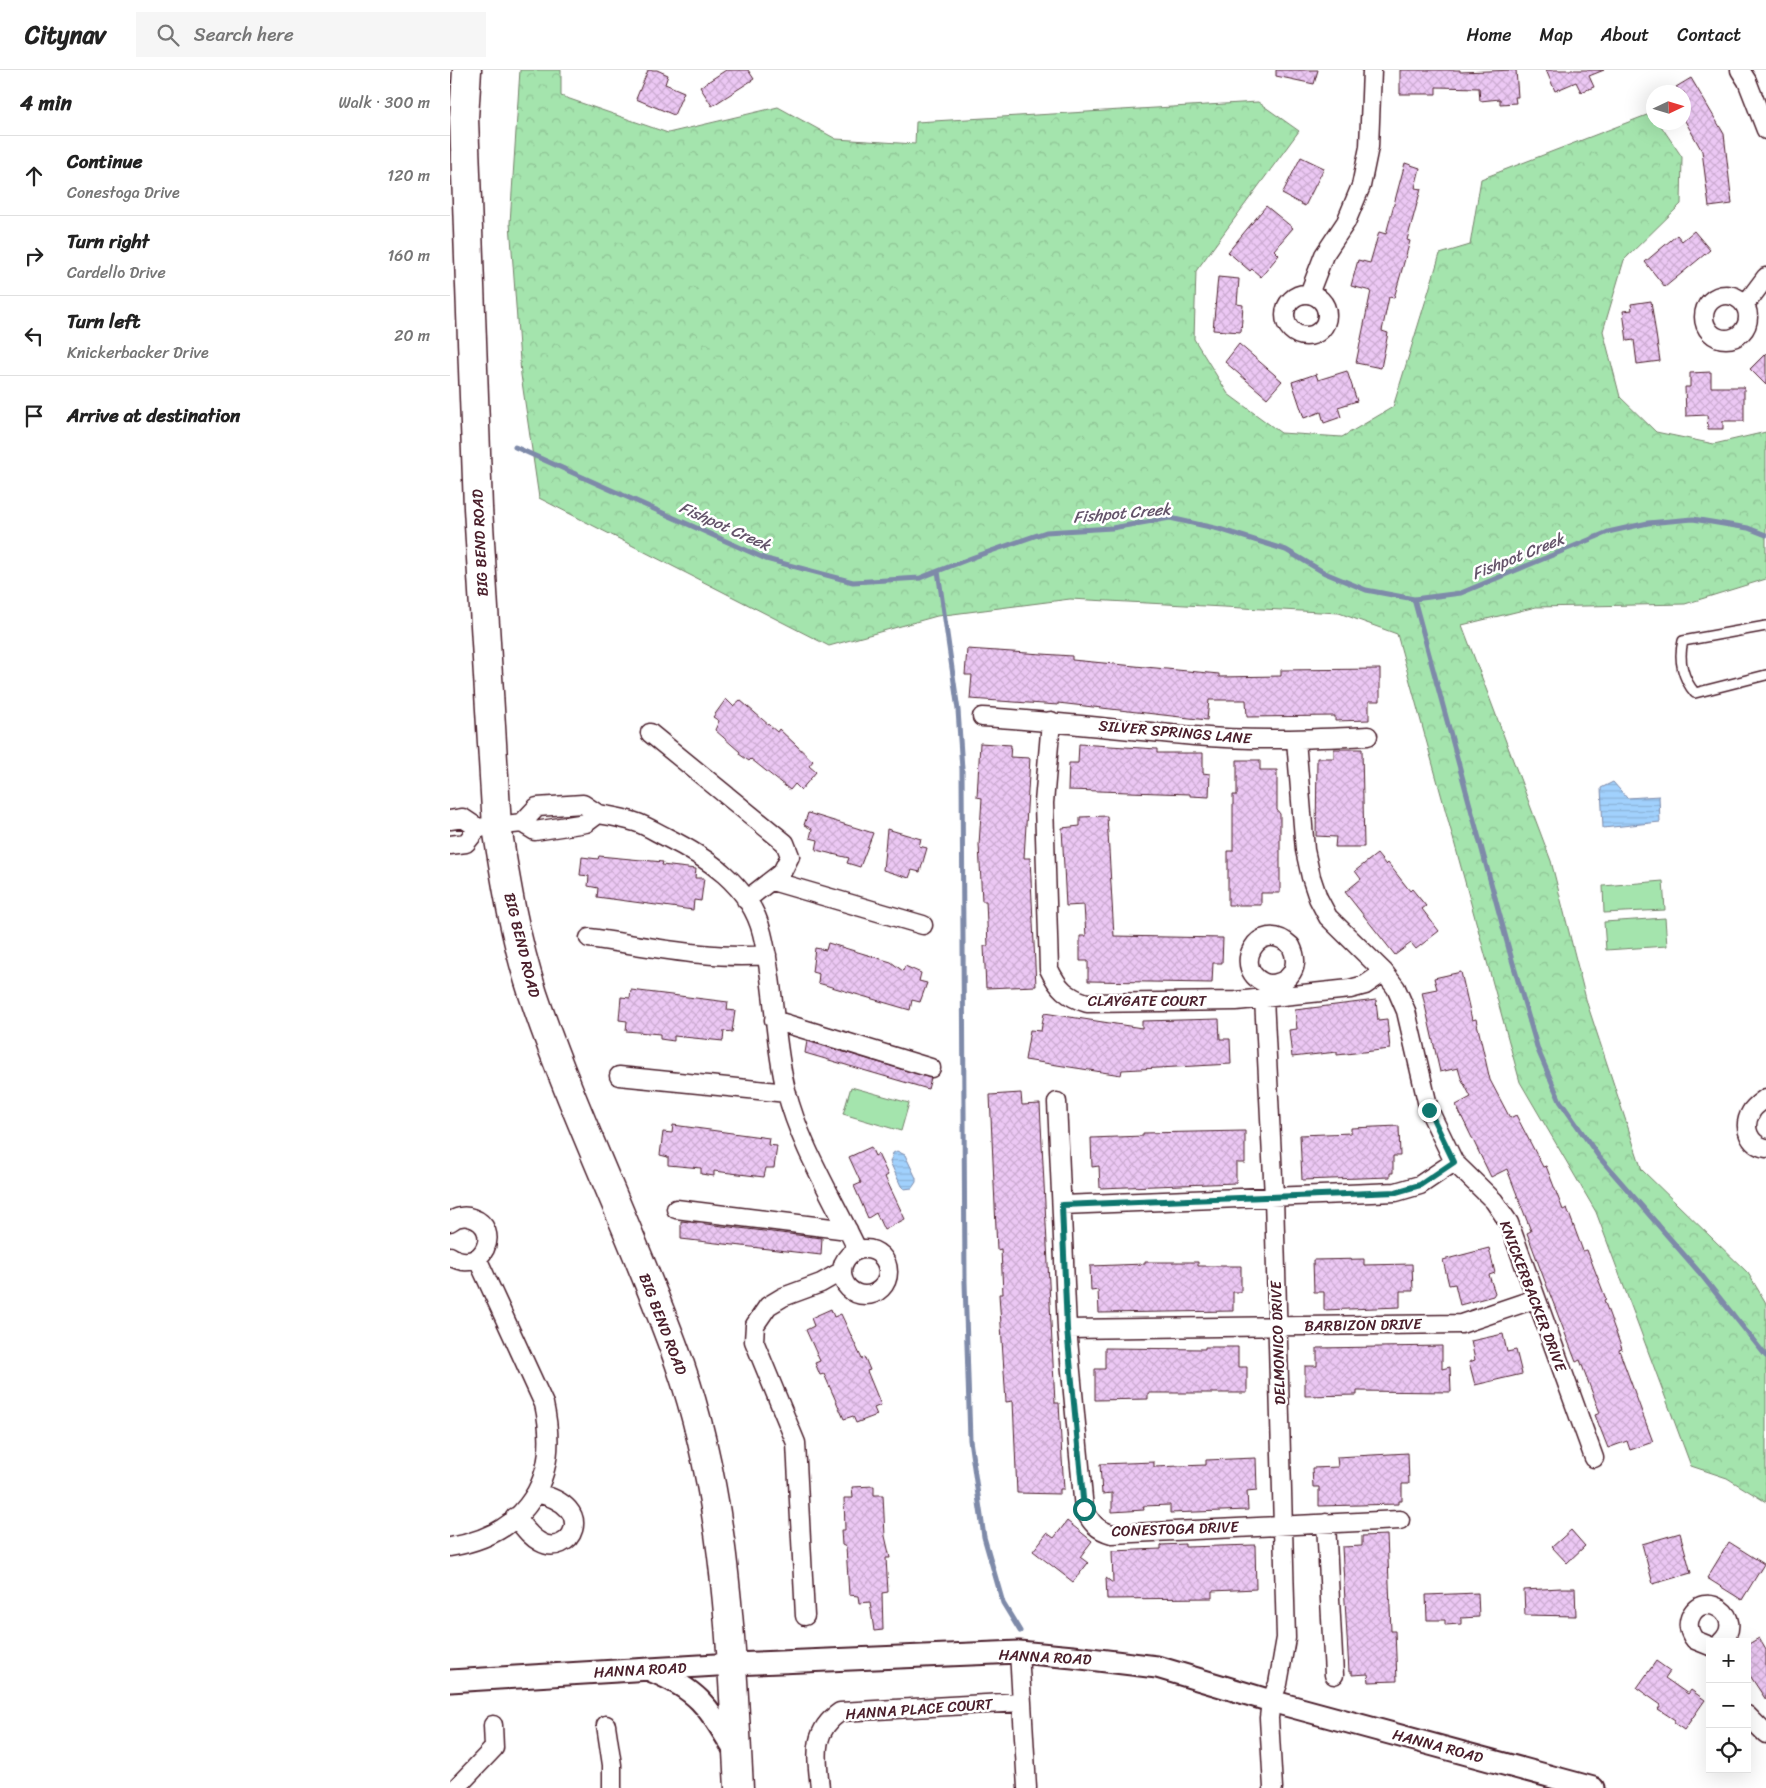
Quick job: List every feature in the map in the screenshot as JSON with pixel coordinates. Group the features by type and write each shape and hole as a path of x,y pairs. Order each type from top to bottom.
{"main road":[{"name":"BIG BEND ROAD","path":"467,70 464,118 478,508 499,826 517,938 533,993 555,1054 679,1362 696,1417 711,1483 722,1553 732,1664 739,1788"}],"street":[{"path":"1309,294 1324,255 1346,222 1361,186 1369,147 1372,70"},
{"path":"1740,70 1747,81 1766,130"},
{"path":"1744,303 1766,277"},
{"name":"SILVER SPRINGS LANE","path":"982,717 1051,721 1195,736 1296,740 1368,736"},
{"name":"CLAYGATE COURT","path":"1051,721 1044,803 1049,969 1057,985 1070,998 1087,1004 1266,991 1350,989 1365,985 1384,972"},
{"path":"650,733 785,843 790,856 782,872 746,900"},
{"name":"KNICKERBACKER DRIVE","path":"1296,740 1305,850 1318,898 1328,918 1384,972 1396,988 1406,1011 1429,1110 1454,1162 1494,1200 1508,1223 1594,1458"},
{"path":"450,820 463,818 499,826 536,831 586,823 598,814 636,822 708,859 734,883 746,900 761,930 767,955 774,1020 787,1093 797,1125 857,1250"},
{"path":"450,845 466,842 499,826"},
{"path":"772,880 923,925"},
{"path":"589,938 714,956 767,955"},
{"name":"DELMONICO DRIVE","path":"1266,991 1274,1197 1276,1326 1284,1524 1286,1638 1278,1684 1271,1702 1269,1718 1273,1788"},
{"path":"774,1020 931,1068"},
{"path":"619,1076 787,1093"},
{"path":"1766,1098 1751,1111 1746,1126 1750,1139 1757,1145 1766,1148"},
{"name":"CONESTOGA DRIVE","path":"1057,1102 1067,1329 1084,1509 1090,1521 1100,1531 1112,1534 1284,1524 1400,1520"},
{"path":"1062,1205 1396,1192 1420,1185 1454,1162"},
{"path":"676,1209 848,1230"},
{"path":"450,1222 461,1217 469,1217 482,1224 488,1238 487,1246 477,1258 463,1262 450,1256"},
{"path":"857,1250 873,1250 884,1260 888,1274 882,1287 870,1294 855,1293 844,1282 842,1271 845,1259 857,1250"},
{"path":"450,1547 503,1530 536,1493 545,1473 547,1454 549,1427 544,1404 477,1258"},
{"path":"805,1616 796,1443 754,1340 755,1325 768,1306 783,1297 821,1283 842,1271"},
{"name":"BARBIZON DRIVE","path":"1067,1329 1461,1324 1535,1299"},
{"path":"516,1517 540,1543 558,1545 565,1542 570,1536 574,1520 567,1506 550,1496 536,1493"},
{"path":"1326,1523 1334,1675"},
{"path":"1706,1644 1695,1640 1689,1628 1691,1615 1701,1607 1714,1606 1725,1613 1729,1626 1724,1638"},
{"path":"1019,1652 1027,1788"},
{"name":"HANNA ROAD","path":"450,1681 732,1664 1019,1652 1157,1667 1271,1702 1593,1788"},
{"path":"647,1669 677,1682 696,1695 711,1713 738,1756"},
{"name":"HANNA PLACE COURT","path":"820,1788 818,1744 822,1731 828,1721 840,1712 1022,1702"},
{"path":"1751,1719 1766,1734"},
{"path":"456,1788 494,1748 494,1725"},
{"path":"606,1726 612,1766 612,1788"}],"lane":[{"path":"1766,626 1684,642 1680,654 1687,684 1695,693 1766,674"}],"green space":[{"path":"520,70 561,70 561,96 668,133 778,107 836,139 915,144 916,122 1258,102 1299,131 1196,271 1194,339 1228,394 1281,433 1342,437 1393,407 1440,254 1470,245 1481,179 1646,115 1646,130 1664,130 1682,157 1681,204 1624,260 1603,331 1620,397 1656,432 1714,444 1766,432 1766,579 1685,604 1536,607 1462,625 1551,861 1587,1003 1642,1170 1748,1273 1766,1303 1766,1502 1727,1478 1691,1466 1596,1212 1520,1082 1397,634 1339,613 1070,599 937,616 829,646 539,498 521,375 510,223"},
{"path":"1663,881 1665,910 1604,913 1603,886"},
{"path":"1665,918 1667,946 1606,950 1604,922"},
{"path":"851,1087 909,1103 901,1131 843,1114"}],"water":[{"path":"1613,782 1627,798 1659,796 1660,822 1603,828 1601,788"},
{"path":"897,1151 905,1155 916,1178 912,1188 904,1189 901,1186 890,1162 893,1153"}],"building":[{"path":"648,70 657,70 668,75 665,84 684,92 674,115 636,99"},
{"path":"726,70 748,70 754,79 712,106 700,87"},
{"path":"1276,70 1318,70 1314,84 1276,76"},
{"path":"1400,70 1460,70 1460,72 1516,70 1518,97 1515,97 1516,103 1500,104 1500,99 1480,101 1479,88 1436,87 1436,94 1400,94"},
{"path":"1546,70 1604,70 1589,76 1594,87 1581,92 1576,82 1555,91"},
{"path":"1691,78 1724,134 1732,204 1709,207 1702,151 1690,130 1691,85 1679,85"},
{"path":"1301,157 1324,168 1305,206 1282,194"},
{"path":"1405,163 1420,168 1415,188 1421,189 1407,240 1410,241 1394,298 1389,297 1382,331 1388,333 1381,368 1356,363 1371,291 1351,286 1358,260 1370,263 1379,232 1386,234"},
{"path":"1266,206 1293,228 1274,250 1279,255 1261,277 1252,269 1250,271 1228,252"},
{"path":"1694,231 1710,250 1665,287 1645,262 1677,235 1682,241"},
{"path":"1218,277 1239,279 1237,304 1243,305 1241,332 1213,330"},
{"path":"1651,301 1660,361 1637,364 1634,340 1627,341 1623,311 1632,310 1631,304"},
{"path":"1239,344 1282,381 1267,398 1225,362"},
{"path":"1766,353 1766,385 1750,369"},
{"path":"1347,371 1357,401 1338,407 1341,417 1324,423 1321,412 1304,418 1292,382 1316,374 1318,380"},
{"path":"1711,372 1711,387 1744,387 1744,421 1723,421 1723,429 1708,429 1707,415 1686,416 1685,387 1690,387 1690,373"},
{"path":"967,649 1072,656 1072,660 1219,674 1219,677 1281,676 1281,670 1380,669 1380,701 1369,701 1369,720 1335,721 1335,716 1247,717 1246,700 1209,700 1207,720 1058,703 1058,705 970,699 972,675 965,675"},
{"path":"726,699 733,706 740,700 777,732 779,729 813,761 809,766 816,772 801,790 795,784 790,790 751,759 749,761 739,754 740,752 715,730 719,721 713,717"},
{"path":"980,743 1011,745 1010,757 1030,758 1024,858 1030,858 1036,986 986,988 984,946 988,946 986,901 982,901 979,845 982,798 977,797"},
{"path":"1079,744 1157,749 1157,753 1203,753 1203,773 1210,774 1209,797 1190,796 1190,794 1068,790 1069,763 1078,763"},
{"path":"1334,749 1362,749 1364,847 1335,847 1336,837 1316,836 1317,758 1334,758"},
{"path":"1237,760 1260,760 1260,770 1277,770 1277,810 1280,814 1280,893 1261,893 1261,905 1228,905 1228,851 1233,851 1233,795 1237,795"},
{"path":"808,813 873,833 860,867 847,863 849,858 816,850 818,840 810,838 812,829 804,825"},
{"path":"1107,816 1114,936 1223,938 1222,963 1213,963 1212,983 1088,981 1088,961 1080,961 1080,936 1086,936 1084,905 1066,906 1062,828 1080,826 1080,817"},
{"path":"887,829 921,839 919,846 927,848 920,872 912,870 909,878 883,870"},
{"path":"1377,854 1386,865 1388,863 1410,891 1412,889 1426,906 1422,909 1439,931 1416,949 1411,943 1395,955 1345,892 1361,879 1355,871"},
{"path":"599,856 663,862 662,865 696,869 695,878 704,878 701,901 694,900 693,910 597,897 598,888 588,886 589,876 580,875 582,857 598,859"},
{"path":"828,943 891,962 903,971 905,966 921,973 919,981 927,983 920,1002 912,1000 910,1010 818,983 819,974 812,972 815,948 826,950"},
{"path":"1461,972 1472,1020 1476,1019 1490,1080 1510,1118 1516,1115 1543,1167 1546,1166 1563,1210 1567,1208 1583,1251 1587,1250 1606,1299 1604,1300 1622,1349 1619,1350 1653,1442 1630,1450 1627,1441 1608,1448 1595,1415 1600,1413 1580,1360 1576,1362 1543,1276 1527,1233 1531,1231 1507,1169 1491,1177 1456,1105 1471,1097 1458,1068 1440,1072 1422,992 1437,989 1434,978"},
{"path":"631,990 728,1002 727,1010 735,1011 732,1032 724,1031 723,1041 674,1036 674,1041 660,1039 660,1034 626,1031 627,1021 619,1020 621,997 630,998"},
{"path":"1376,1000 1378,1020 1387,1019 1390,1049 1337,1055 1337,1052 1292,1057 1289,1030 1297,1029 1295,1010"},
{"path":"1044,1013 1142,1028 1142,1021 1219,1019 1220,1039 1230,1039 1231,1064 1122,1070 1121,1075 1025,1060 1030,1030 1041,1031"},
{"path":"807,1041 931,1078 928,1089 805,1053"},
{"path":"1021,1093 1022,1105 1040,1104 1055,1403 1059,1403 1064,1489 1060,1489 1060,1494 1017,1493 1013,1401 1006,1402 999,1294 1003,1294 1001,1249 997,1250 990,1095"},
{"path":"673,1125 769,1138 768,1145 777,1146 774,1168 766,1168 764,1177 714,1171 714,1176 701,1174 701,1168 668,1165 668,1157 660,1155 663,1132 672,1133"},
{"path":"1399,1126 1400,1156 1393,1156 1393,1173 1390,1173 1390,1177 1302,1180 1300,1135 1351,1133 1351,1128"},
{"path":"1245,1131 1245,1163 1236,1163 1236,1183 1100,1188 1099,1166 1092,1167 1091,1138 1143,1136 1143,1133"},
{"path":"871,1147 875,1156 878,1154 888,1175 885,1177 905,1219 884,1230 876,1213 868,1218 854,1186 861,1183 849,1157"},
{"path":"681,1221 822,1238 821,1255 681,1239"},
{"path":"1489,1248 1495,1273 1489,1275 1495,1293 1493,1296 1460,1305 1455,1284 1449,1285 1443,1260"},
{"path":"1364,1259 1364,1265 1412,1264 1413,1291 1400,1291 1400,1307 1324,1310 1324,1292 1314,1292 1313,1260"},
{"path":"1145,1262 1198,1262 1198,1266 1241,1266 1241,1292 1233,1292 1233,1311 1099,1313 1098,1290 1091,1291 1090,1266 1145,1264"},
{"path":"831,1309 834,1317 841,1314 862,1359 865,1358 870,1370 867,1371 881,1405 874,1408 877,1415 856,1423 853,1416 844,1419 824,1374 820,1375 815,1363 820,1361 806,1330 814,1326 811,1318"},
{"path":"1503,1334 1507,1352 1516,1350 1522,1374 1475,1385 1469,1362 1475,1360 1471,1341"},
{"path":"1442,1346 1442,1369 1450,1367 1451,1392 1357,1391 1357,1395 1305,1396 1305,1366 1317,1366 1317,1348"},
{"path":"1205,1347 1238,1347 1238,1367 1247,1367 1247,1393 1148,1393 1148,1399 1095,1400 1095,1369 1105,1369 1105,1348 1205,1349"},
{"path":"1408,1453 1409,1484 1402,1484 1402,1501 1399,1501 1399,1504 1319,1506 1319,1487 1313,1487 1312,1468 1338,1467 1337,1457"},
{"path":"1256,1458 1257,1490 1247,1491 1248,1510 1170,1513 1170,1505 1143,1506 1144,1510 1112,1512 1112,1493 1102,1494 1100,1464 1154,1462 1154,1467 1206,1465 1206,1460"},
{"path":"874,1486 874,1495 883,1495 885,1536 890,1558 886,1558 888,1592 882,1593 883,1630 874,1631 870,1602 859,1603 858,1596 849,1595 846,1547 842,1545 841,1530 845,1530 844,1498 853,1498 852,1487"},
{"path":"1067,1521 1092,1541 1080,1557 1088,1563 1073,1582 1033,1551 1047,1533 1054,1538"},
{"path":"1571,1530 1585,1546 1567,1563 1552,1547"},
{"path":"1680,1533 1691,1573 1653,1584 1642,1544"},
{"path":"1387,1535 1391,1631 1395,1631 1397,1681 1369,1682 1368,1674 1352,1675 1352,1672 1349,1672 1342,1547 1362,1546 1362,1536"},
{"path":"1729,1542 1764,1564 1742,1600 1707,1578"},
{"path":"1185,1544 1185,1547 1255,1545 1256,1589 1212,1591 1212,1598 1107,1599 1106,1578 1113,1583 1112,1551 1161,1549 1161,1545"},
{"path":"1575,1588 1576,1616 1525,1615 1524,1590"},
{"path":"1478,1593 1479,1617 1461,1618 1461,1624 1445,1625 1445,1620 1427,1620 1426,1595"},
{"path":"1759,1638 1766,1650 1766,1700 1751,1677 1751,1643"},
{"path":"1656,1661 1670,1671 1665,1678 1688,1694 1691,1690 1705,1700 1684,1730 1674,1723 1675,1720 1658,1709 1661,1705 1637,1688"}],"waterway":[{"name":"Fishpot Creek","path":"515,447 766,559 853,582 920,578 1046,532 1112,528 1170,518 1219,529 1286,550 1325,573 1366,590 1414,599 1461,593 1608,532 1648,523 1693,519 1748,528 1766,535"},
{"path":"938,571 958,710 962,769 965,1282 970,1440 984,1537 1003,1603 1020,1631"},
{"path":"1414,599 1538,1050 1560,1101 1599,1157 1699,1272 1766,1356"}],"route":[{"path":"1084,1509 1067,1329 1062,1205 1396,1192 1420,1185 1454,1162 1429,1110"}]}
